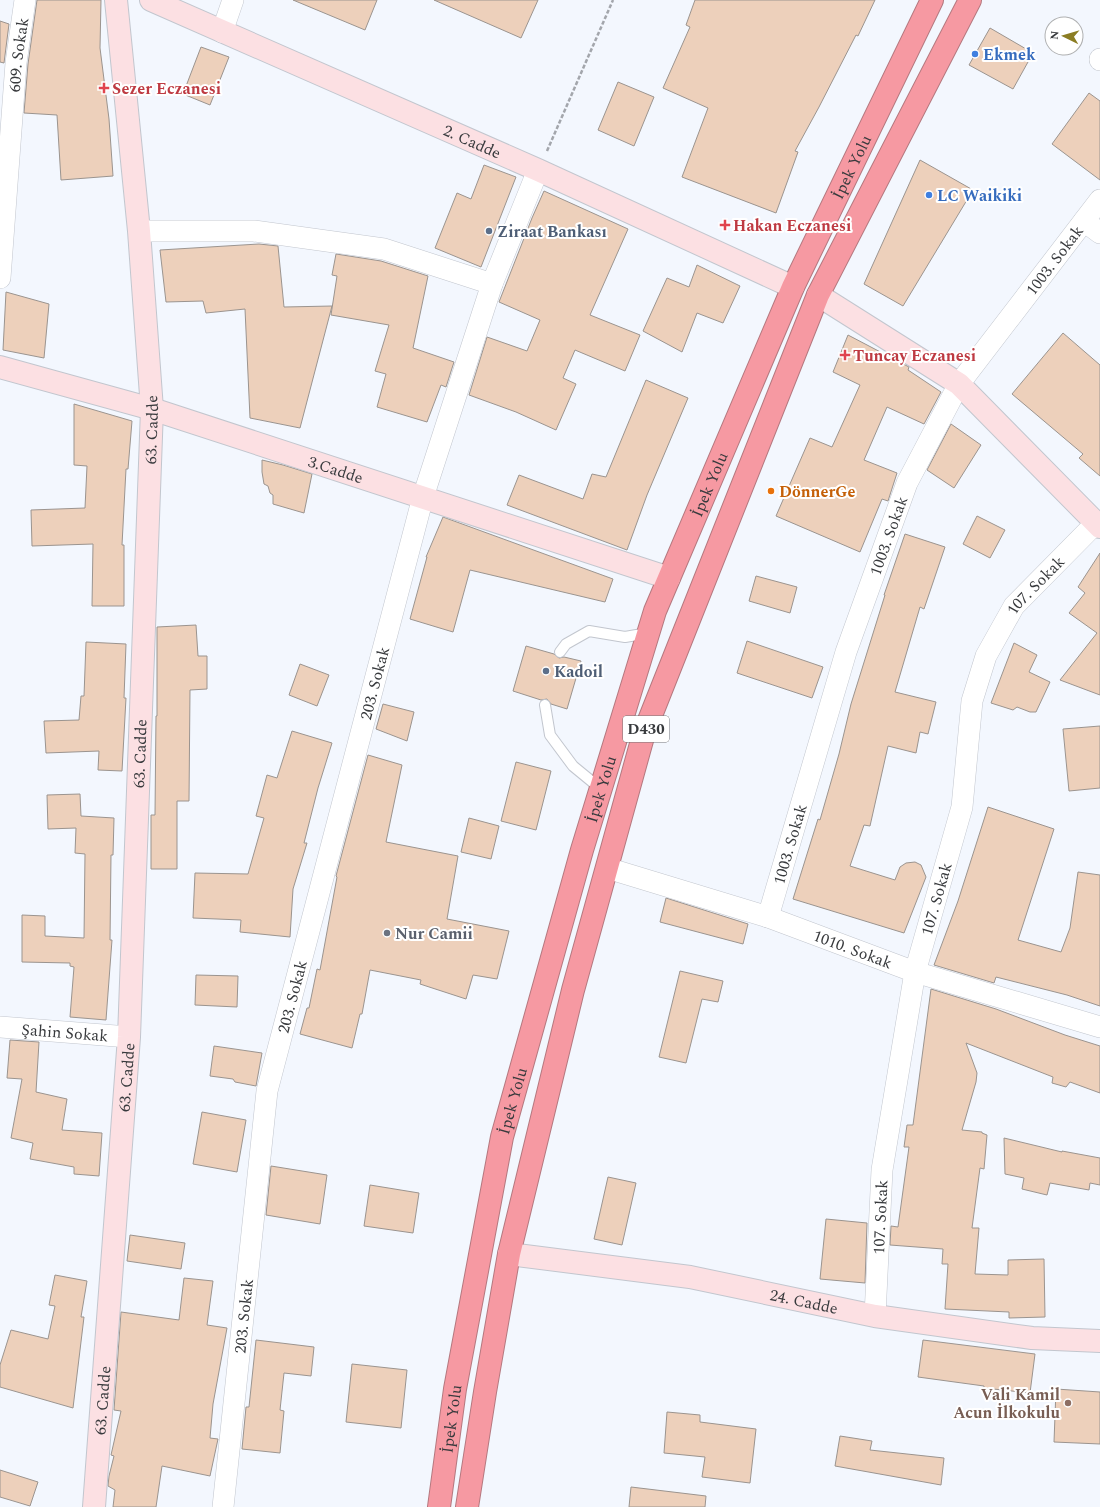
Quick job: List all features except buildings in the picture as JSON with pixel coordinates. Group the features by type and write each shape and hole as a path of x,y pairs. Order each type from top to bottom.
{"highway":[{"name":"İpek Yolu","path":"439,1507 455,1389 502,1137 582,850 655,611 793,287 932,0"},
{"name":"D430","path":"467,1507 509,1254 573,990 644,733 818,295 970,0"}],"street":[{"name":"609. Sokak","path":"0,278 16,63 25,0"},
{"name":"63. Cadde","path":"94,1507 129,1037 152,409 139,231 116,0"},
{"name":"2. Cadde","path":"151,0 538,170 793,287"},
{"path":"222,32 233,0"},
{"name":"203. Sokak","path":"223,1507 267,1091 423,497 492,284 538,170"},
{"name":"1003. Sokak","path":"768,917 849,644 907,483 959,384 1092,227 1100,200"},
{"path":"139,231 254,231 384,249 492,284"},
{"path":"818,295 959,384 1098,525"},
{"name":"3.Cadde","path":"0,367 152,409 669,578"},
{"name":"107. Sokak","path":"875,1316 882,1170 915,972 962,806 972,701 986,656 1014,606 1098,525"},
{"name":"1010. Sokak","path":"607,868 768,917 915,972 1100,1027"},
{"name":"Şahin Sokak","path":"0,1027 129,1037"},
{"name":"24. Cadde","path":"509,1254 690,1277 875,1316 1032,1338 1100,1341"}],"lane":[{"path":"560,652 566,644 589,631 625,637 648,633"},
{"path":"545,705 550,735 574,766 601,789"}],"path":[{"path":"538,170 614,0"}],"place":[{"name":"Ekmek","path":"975,54"},
{"name":"Sezer Eczanesi","path":"104,88"},
{"name":"LC Waikiki","path":"929,195"},
{"name":"Hakan Eczanesi","path":"725,225"},
{"name":"Ziraat Bankası","path":"489,231"},
{"name":"Tuncay Eczanesi","path":"845,355"},
{"name":"DönnerGe","path":"771,491"},
{"name":"Kadoil","path":"546,671"},
{"name":"Nur Camii","path":"387,933"},
{"name":"Vali Kamil Acun İlkokulu","path":"1068,1403"}]}
